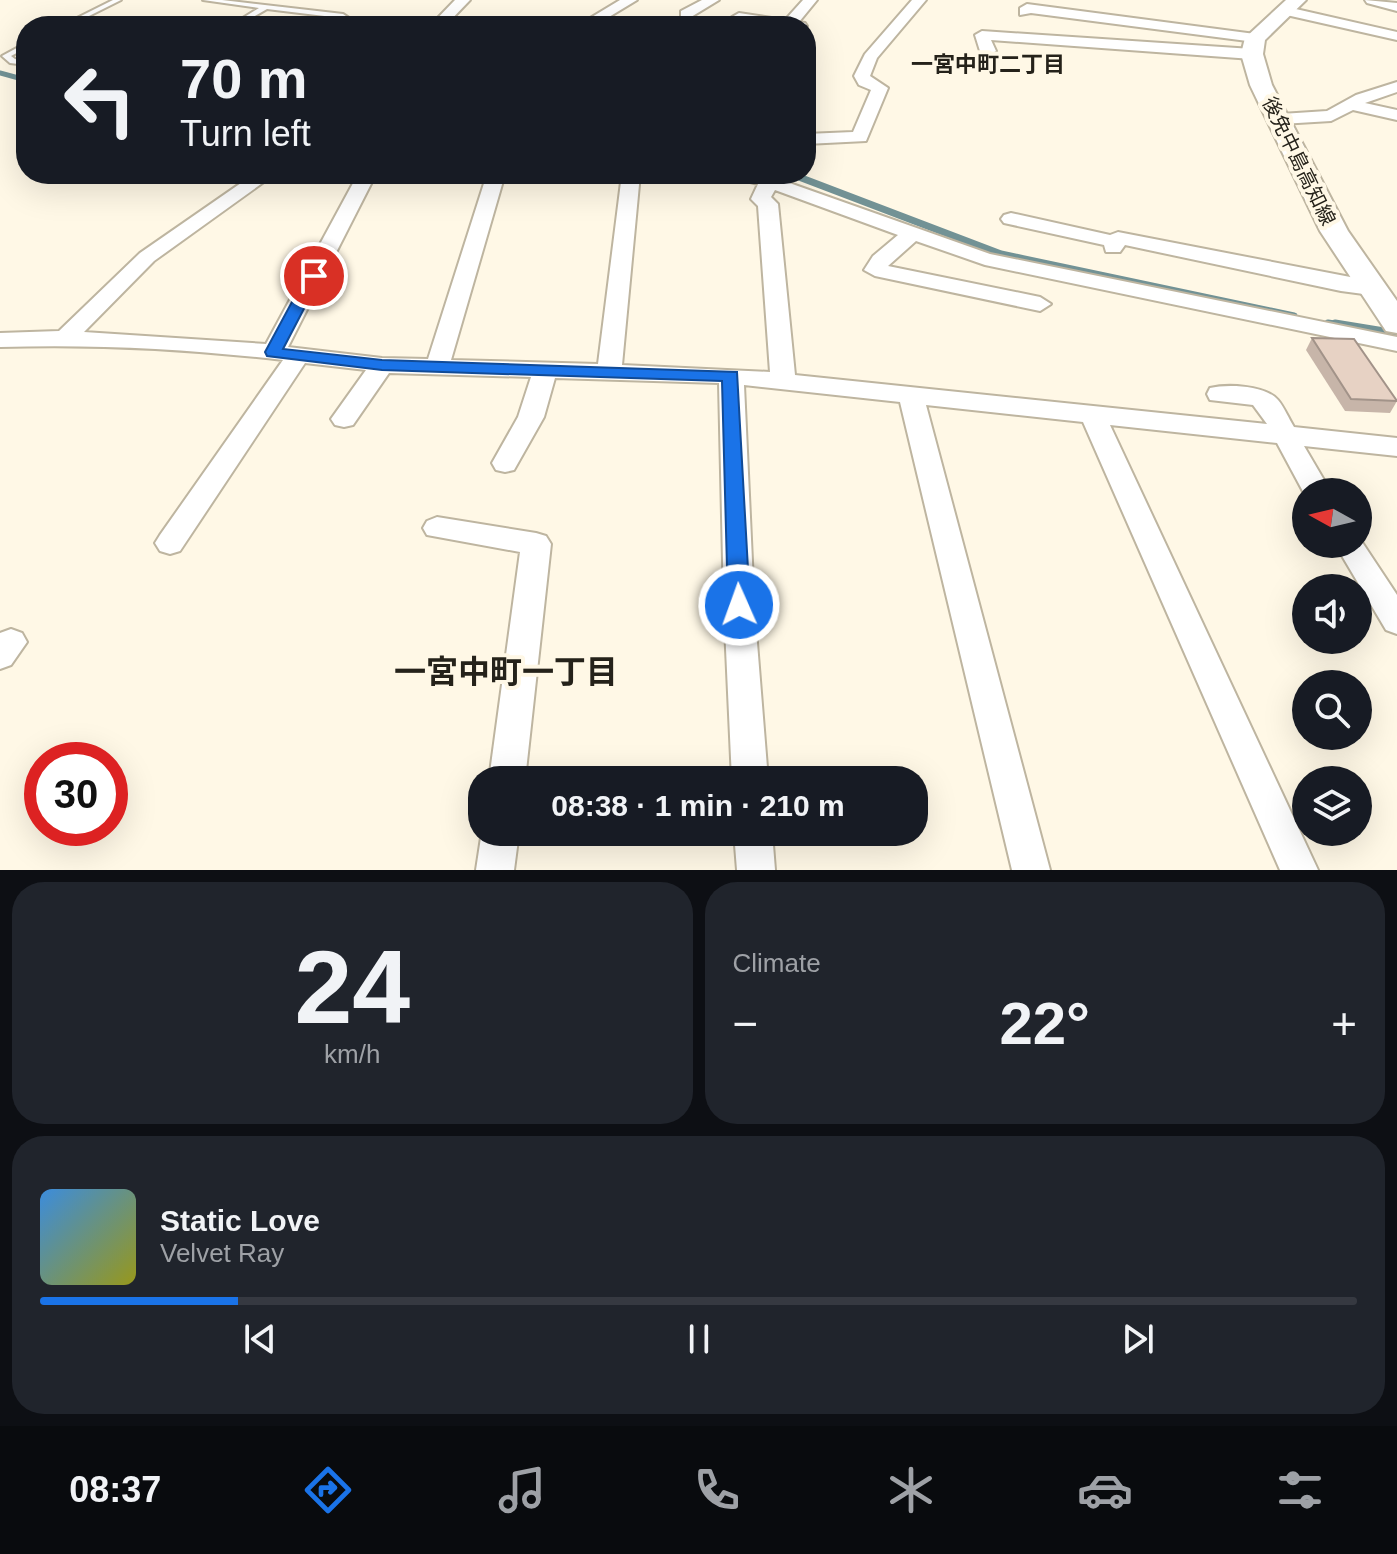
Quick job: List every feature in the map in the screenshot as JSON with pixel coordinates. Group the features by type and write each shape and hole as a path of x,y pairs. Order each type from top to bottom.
{"main road":[{"path":"1253,46 1292,5"},
{"name":"後免中島高知線","path":"1253,46 1261,85 1281,119 1334,231 1397,324"}],"street":[{"path":"447,16 463,0"},
{"path":"602,16 630,0"},
{"path":"686,14 712,0"},
{"path":"816,139 860,137 880,88 865,82 862,76 870,57 919,0"},
{"path":"1372,0 1394,11 1376,31"},
{"path":"1292,5 1397,36"},
{"path":"1025,12 1027,8 1253,46"},
{"path":"988,51 982,35 1253,46"},
{"path":"1281,119 1331,116 1362,98 1397,87"},
{"path":"1352,105 1397,115"},
{"path":"65,338 147,257 252,184"},
{"path":"170,543 285,354 362,184"},
{"path":"437,367 493,184"},
{"path":"609,371 630,184"},
{"path":"768,184 761,199 768,204 774,252 783,381"},
{"path":"777,184 985,259 1397,344"},
{"path":"1011,219 1114,245 1118,238 1371,288"},
{"path":"913,233 880,260 875,270 1040,304"},
{"path":"0,340 65,338 223,346 382,365 731,376 1397,447"},
{"path":"344,419 382,365"},
{"path":"505,463 531,417 546,369"},
{"path":"731,376 739,605 749,766"},
{"path":"1219,394 1259,398 1268,404 1309,478"},
{"path":"911,395 1031,870"},
{"path":"1093,415 1299,870"},
{"path":"437,528 536,544 509,766"},
{"path":"1359,558 1397,621"},
{"path":"495,870 498,846"},
{"path":"754,846 756,870"}],"lane":[{"path":"85,16 118,0"},
{"path":"206,0 343,16"},
{"path":"250,16 266,7"},
{"path":"16,50 6,56 16,61"}],"building":[{"path":"1312,338 1354,339 1397,401 1351,399"}],"waterway":[{"path":"0,73 16,77"},
{"path":"816,184 1001,254 1294,316"},
{"path":"1328,323 1339,325"},
{"path":"1335,324 1339,325"},
{"path":"1339,325 1348,326"},
{"path":"1339,325 1397,334"}],"district":[{"name":"一宮中町二丁目","path":"988,64"},
{"name":"一宮中町一丁目","path":"506,672"}],"route":[{"path":"314,276 273,352 382,365 731,376 739,605"}]}
